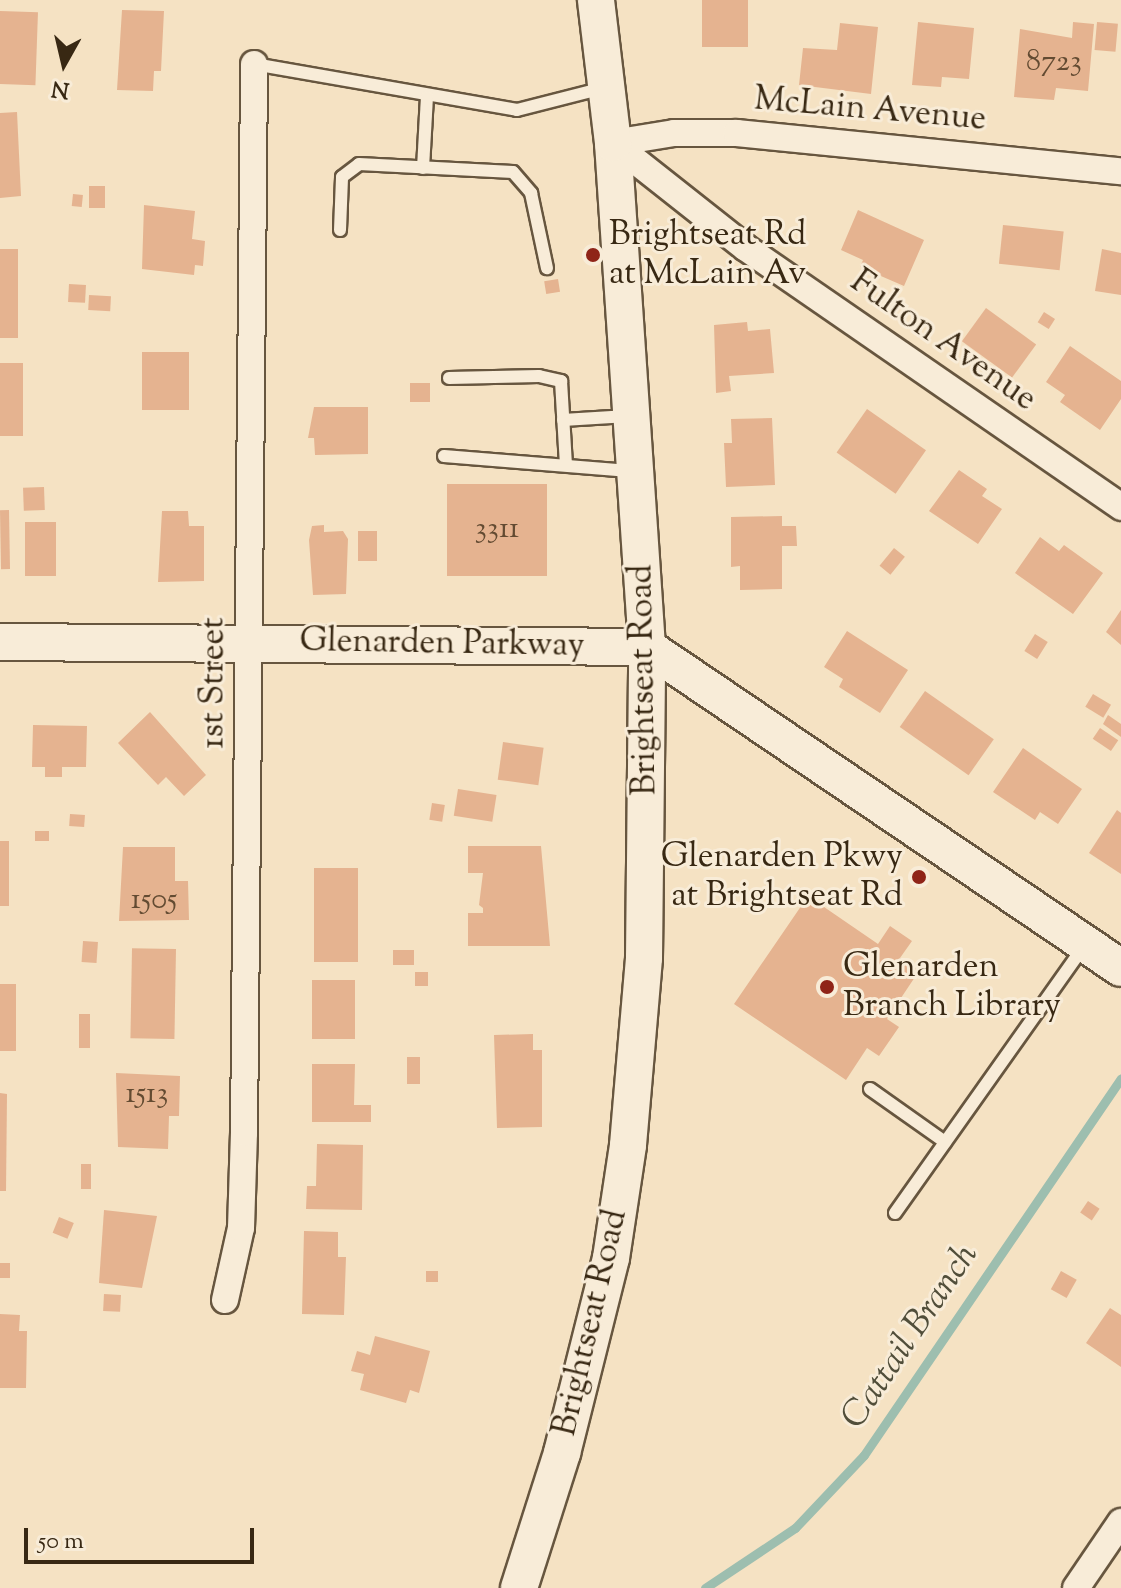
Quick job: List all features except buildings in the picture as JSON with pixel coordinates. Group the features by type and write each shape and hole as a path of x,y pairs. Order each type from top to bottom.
{"street":[{"name":"Brightseat Road","path":"519,1588 592,1339 628,1145 644,958 647,647 613,143 596,0"},
{"name":"1st Street","path":"225,1300 237,1256 243,1189 254,64"},
{"name":"McLain Avenue","path":"613,143 674,133 737,133 1121,171"},
{"name":"Fulton Avenue","path":"613,143 746,248 1121,507"},
{"name":"Glenarden Parkway","path":"0,642 250,641 647,647"},
{"path":"647,647 1121,968"},
{"path":"1076,1588 1121,1522"}],"lane":[{"path":"254,64 427,97 517,110 606,87"},
{"path":"423,168 427,97"},
{"path":"340,230 342,177 359,164 513,172 531,193 547,268"},
{"path":"449,378 539,376 561,381 566,465"},
{"path":"563,420 631,416"},
{"path":"444,456 635,471"},
{"path":"895,1213 1085,944"},
{"path":"870,1089 945,1142"}],"waterway":[{"name":"Cattail Branch","path":"705,1588 795,1528 864,1455 1121,1078"}],"place":[{"name":"Brightseat Rd at McLain Av","path":"593,255"},
{"name":"Glenarden Pkwy at Brightseat Rd","path":"919,877"},
{"name":"Glenarden Branch Library","path":"827,987"}]}
